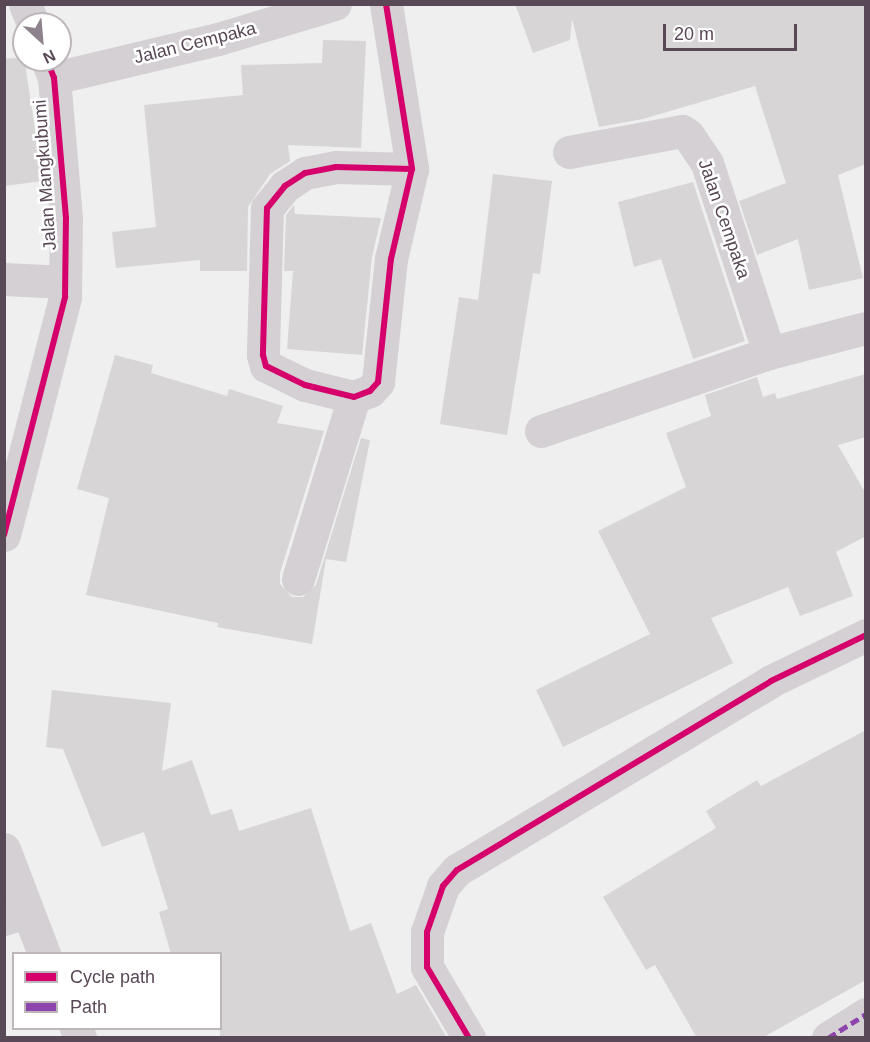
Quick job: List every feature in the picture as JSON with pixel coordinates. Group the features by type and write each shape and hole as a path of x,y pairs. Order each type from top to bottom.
{"street":[{"name":"Jalan Cempaka","path":"72,65 218,39 335,4"},
{"path":"386,4 412,169 391,259 378,382 370,391 354,397 305,385 266,366 264,360 267,208 285,186 305,173 336,167 412,169"},
{"name":"Jalan Mangkubumi","path":"4,535 65,297 66,218 50,72"},
{"name":"Jalan Cempaka","path":"569,152 682,131 688,135 707,163 769,353"},
{"path":"4,279 65,282"},
{"path":"541,431 769,353 866,328"},
{"path":"298,579 354,397"},
{"path":"469,1038 427,967 427,932 442,886 457,870 771,681 866,635"},
{"path":"4,849 15,916 42,952"},
{"path":"828,1038 866,1014"}],"building":[{"path":"515,4 866,4 866,164 838,175 863,278 809,290 798,239 757,255 739,201 786,183 755,86 643,119 599,127 572,19 570,40 533,53"},
{"path":"323,40 366,41 361,148 288,145 290,161 270,174 248,207 247,271 200,271 200,260 116,268 112,232 156,227 144,105 243,95 241,65 322,63"},
{"path":"12,58 12,72 26,72 43,181 4,186 4,59"},
{"path":"493,174 552,181 540,274 533,273 507,435 440,424 459,297 478,300"},
{"path":"693,182 745,341 693,359 661,259 634,267 618,202"},
{"path":"294,205 295,214 381,218 372,257 362,355 287,349 293,271 284,271 286,215"},
{"path":"115,355 153,365 151,373 227,396 229,389 283,406 277,423 324,431 280,573 280,584 292,597 303,597 316,585 361,438 370,440 346,562 326,559 312,644 217,627 218,623 86,595 109,498 77,489"},
{"path":"866,374 866,437 838,445 866,494 866,536 836,552 853,596 800,616 788,587 711,618 733,663 563,747 536,690 650,634 598,531 686,487 666,433 711,416 705,395 757,377 763,397 775,393 777,399"},
{"path":"52,690 171,703 162,771 192,760 211,815 232,809 239,831 311,808 350,931 371,923 397,994 416,985 447,1038 220,1038 220,1030 222,1030 222,952 170,952 159,912 168,909 144,832 102,847 63,749 46,747"},
{"path":"866,730 866,980 762,1038 697,1038 655,965 646,970 603,897 716,828 706,811 757,780 761,786"}],"marked path":[{"path":"828,1038 866,1014"}],"cycle path":[{"path":"386,4 412,169 336,167 305,173 285,186 267,208 263,355 266,366 305,385 354,397 370,391 378,382 391,259 412,169"},
{"path":"4,535 65,297 66,218 52,72"},
{"path":"469,1038 427,967 427,932 443,886 457,870 771,681 866,635"}]}
